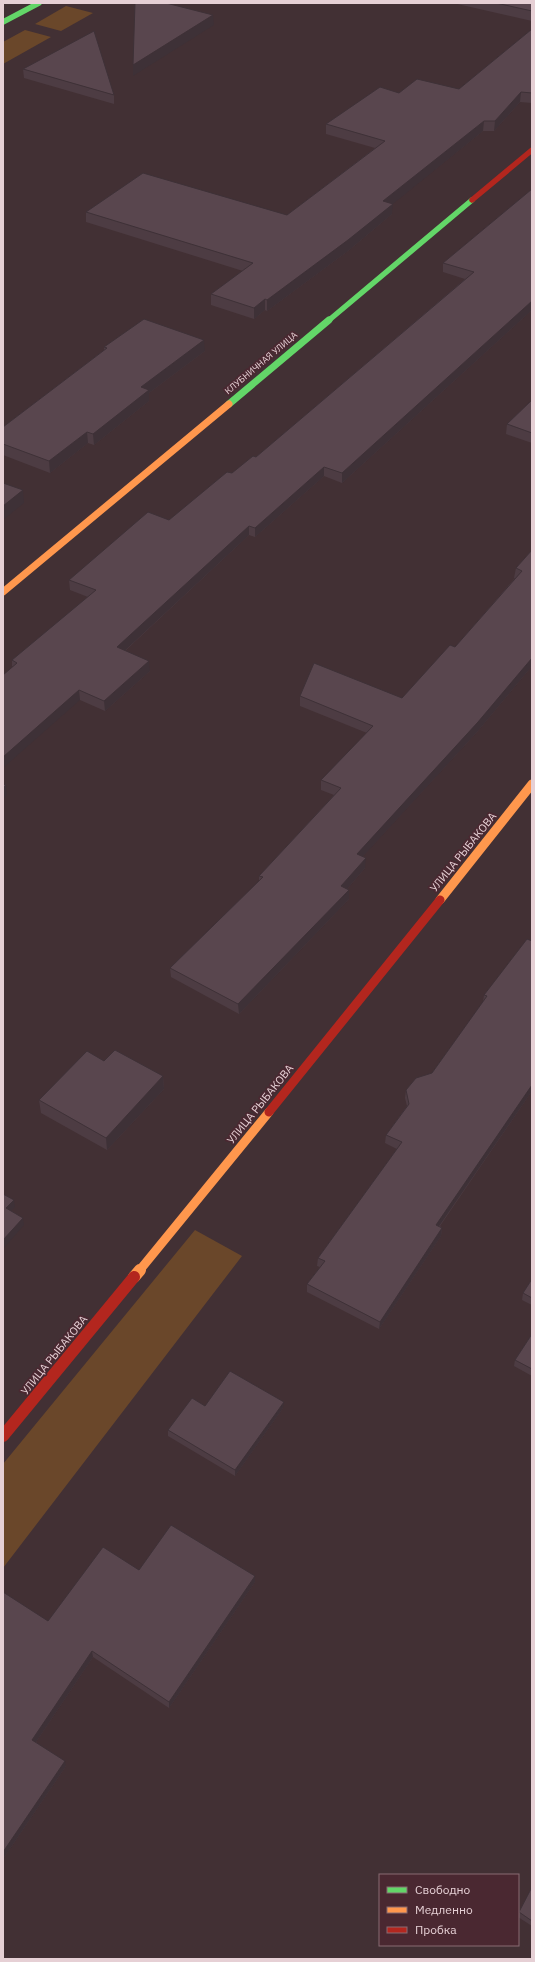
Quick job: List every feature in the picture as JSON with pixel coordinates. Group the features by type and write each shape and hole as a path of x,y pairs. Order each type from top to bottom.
{"street":[{"path":"3,22 38,3"},
{"name":"КЛУБНИЧНАЯ УЛИЦА","path":"3,592 532,150"},
{"name":"УЛИЦА РЫБАКОВА","path":"3,1436 362,998 532,784"}],"shaded area":[{"path":"66,6 93,13 61,31 35,24"},
{"path":"25,30 51,37 3,64 3,42"},
{"path":"195,1230 242,1256 3,1568 3,1464"}],"building":[{"path":"135,3 166,3 213,15 133,65"},
{"path":"496,3 532,3 532,11"},
{"path":"532,29 532,93 521,92 495,121 484,121 383,201 393,204 348,240 254,308 211,294 253,263 86,212 143,173 287,215 385,141 326,124 380,87 399,93 417,79 459,89"},
{"path":"94,31 114,95 23,69"},
{"path":"532,189 532,301 342,473 324,467 255,528 249,526 117,647 149,661 104,701 79,690 3,757 3,675 17,663 12,660 96,590 69,580 148,512 169,520 227,472 232,473 253,456 256,457 474,272 443,263"},
{"path":"144,319 204,340 141,387 149,390 93,434 87,432 49,461 3,444 3,427 107,348 104,347"},
{"path":"532,400 532,433 507,424"},
{"path":"3,483 23,490 3,506"},
{"path":"532,550 532,658 478,722 357,854 366,858 341,886 349,890 238,1004 170,968 263,877 259,876 341,788 321,780 373,726 300,696 314,663 402,698 450,645 455,647 522,571 516,568"},
{"path":"527,939 532,941 532,1085 436,1225 442,1228 380,1322 307,1284 325,1261 318,1258 402,1142 386,1135 409,1104 406,1090 416,1078 432,1073 487,996 484,995"},
{"path":"115,1050 163,1076 106,1138 39,1100 87,1051 104,1061"},
{"path":"3,1194 14,1200 6,1208 23,1218 3,1240"},
{"path":"532,1279 532,1298 523,1293"},
{"path":"532,1334 532,1369 515,1360"},
{"path":"230,1371 284,1402 235,1470 168,1430 192,1398 205,1406"},
{"path":"171,1525 255,1576 169,1702 92,1651 32,1740 65,1761 3,1852 3,1592 48,1621 103,1547 139,1570"},
{"path":"532,1887 532,1921 519,1912"}],"traffic: fast":[{"path":"3,22 39,3"},
{"path":"229,404 472,200"}],"traffic: slow":[{"path":"3,592 229,404"},
{"path":"440,900 532,784"},
{"path":"134,1277 269,1112"}],"traffic: jam":[{"path":"472,200 532,150"},
{"path":"269,1112 440,900"},
{"path":"3,1436 134,1277"}]}
